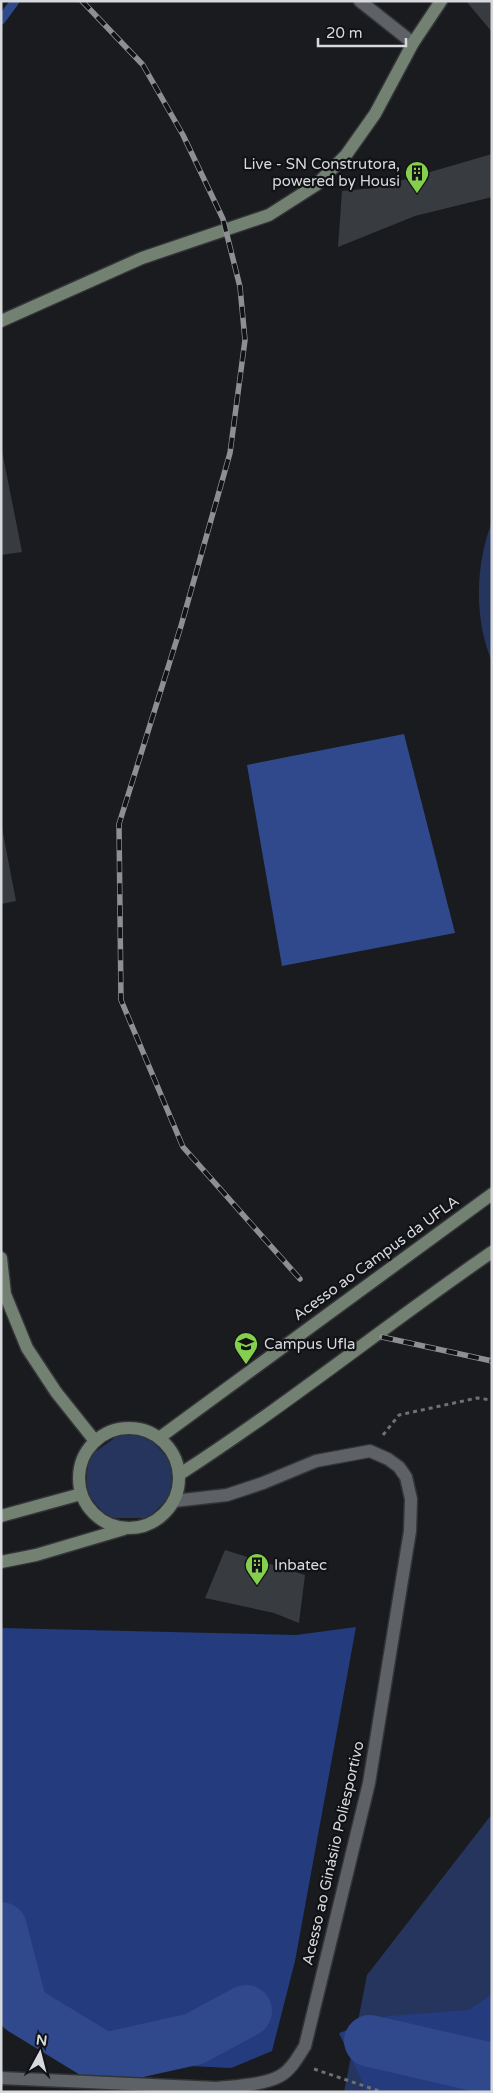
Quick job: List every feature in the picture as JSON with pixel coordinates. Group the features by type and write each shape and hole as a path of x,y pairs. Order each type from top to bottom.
{"street":[{"path":"360,1 414,43"},
{"path":"1,322 142,258 269,215 316,185 346,155 375,114 414,43 441,1"},
{"name":"Acesso ao Campus da UFLA","path":"159,1438 492,1194"},
{"path":"180,1474 241,1435 326,1370 492,1252"},
{"path":"1,1258 5,1294 27,1348 56,1392 94,1441"},
{"path":"1,1562 36,1555 125,1528 139,1527 154,1522 166,1513 174,1501 179,1487 180,1474 176,1459 169,1447 159,1438 144,1430 126,1427 110,1431 94,1441 85,1452 80,1465 78,1480 81,1494 87,1507 97,1518 110,1525 125,1528"},
{"path":"174,1501 227,1494 263,1483 316,1461 370,1451"},
{"name":"Acesso ao Ginásiio Poliesportivo","path":"1,2078 218,2088 252,2084 280,2076 295,2062 305,2046 369,1783 410,1531 411,1499 406,1477 399,1467 388,1459 370,1451"},
{"path":"1,1516 81,1494"}],"path":[{"path":"370,1451 399,1415 477,1398 492,1400"},
{"path":"295,2062 382,2092"}],"shaded area":[{"path":"492,522 492,662 482,628 479,592 482,556"},
{"path":"404,734 455,933 282,966 247,765"},
{"path":"120,1434 149,1437 171,1462 172,1495 148,1518 108,1518 86,1493 88,1457"},
{"path":"356,1627 295,1961 272,2051 231,2068 104,2062 43,2045 19,2012 1,1980 1,1628 296,1635"},
{"path":"492,1814 492,2092 344,2092 367,1975"},
{"path":"492,1994 492,2092 367,2092 339,2033 387,2016 469,2010"}],"building":[{"path":"466,1 492,1 492,32"},
{"name":"Live - SN Construtora, powered by Housi","path":"492,154 492,197 415,216 338,247 342,191 375,188"},
{"path":"1,446 22,552 1,555"},
{"path":"1,829 16,901 1,904"},
{"name":"Inbatec","path":"225,1550 305,1575 299,1623 274,1613 205,1598"}],"waterway":[{"path":"1,20 15,1"},
{"path":"1,1928 22,2009 104,2059 194,2039 246,2011"},
{"path":"370,2041 492,2069"}],"railway":[{"path":"82,1 143,65 183,135 223,219 240,287 245,340 230,453 181,626 119,824 121,1000 183,1147 300,1279"},
{"path":"382,1337 492,1361"}],"place":[{"name":"Live - SN Construtora, powered by Housi","path":"417,194"},
{"name":"Campus Ufla","path":"246,1365"},
{"name":"Inbatec","path":"257,1586"}]}
